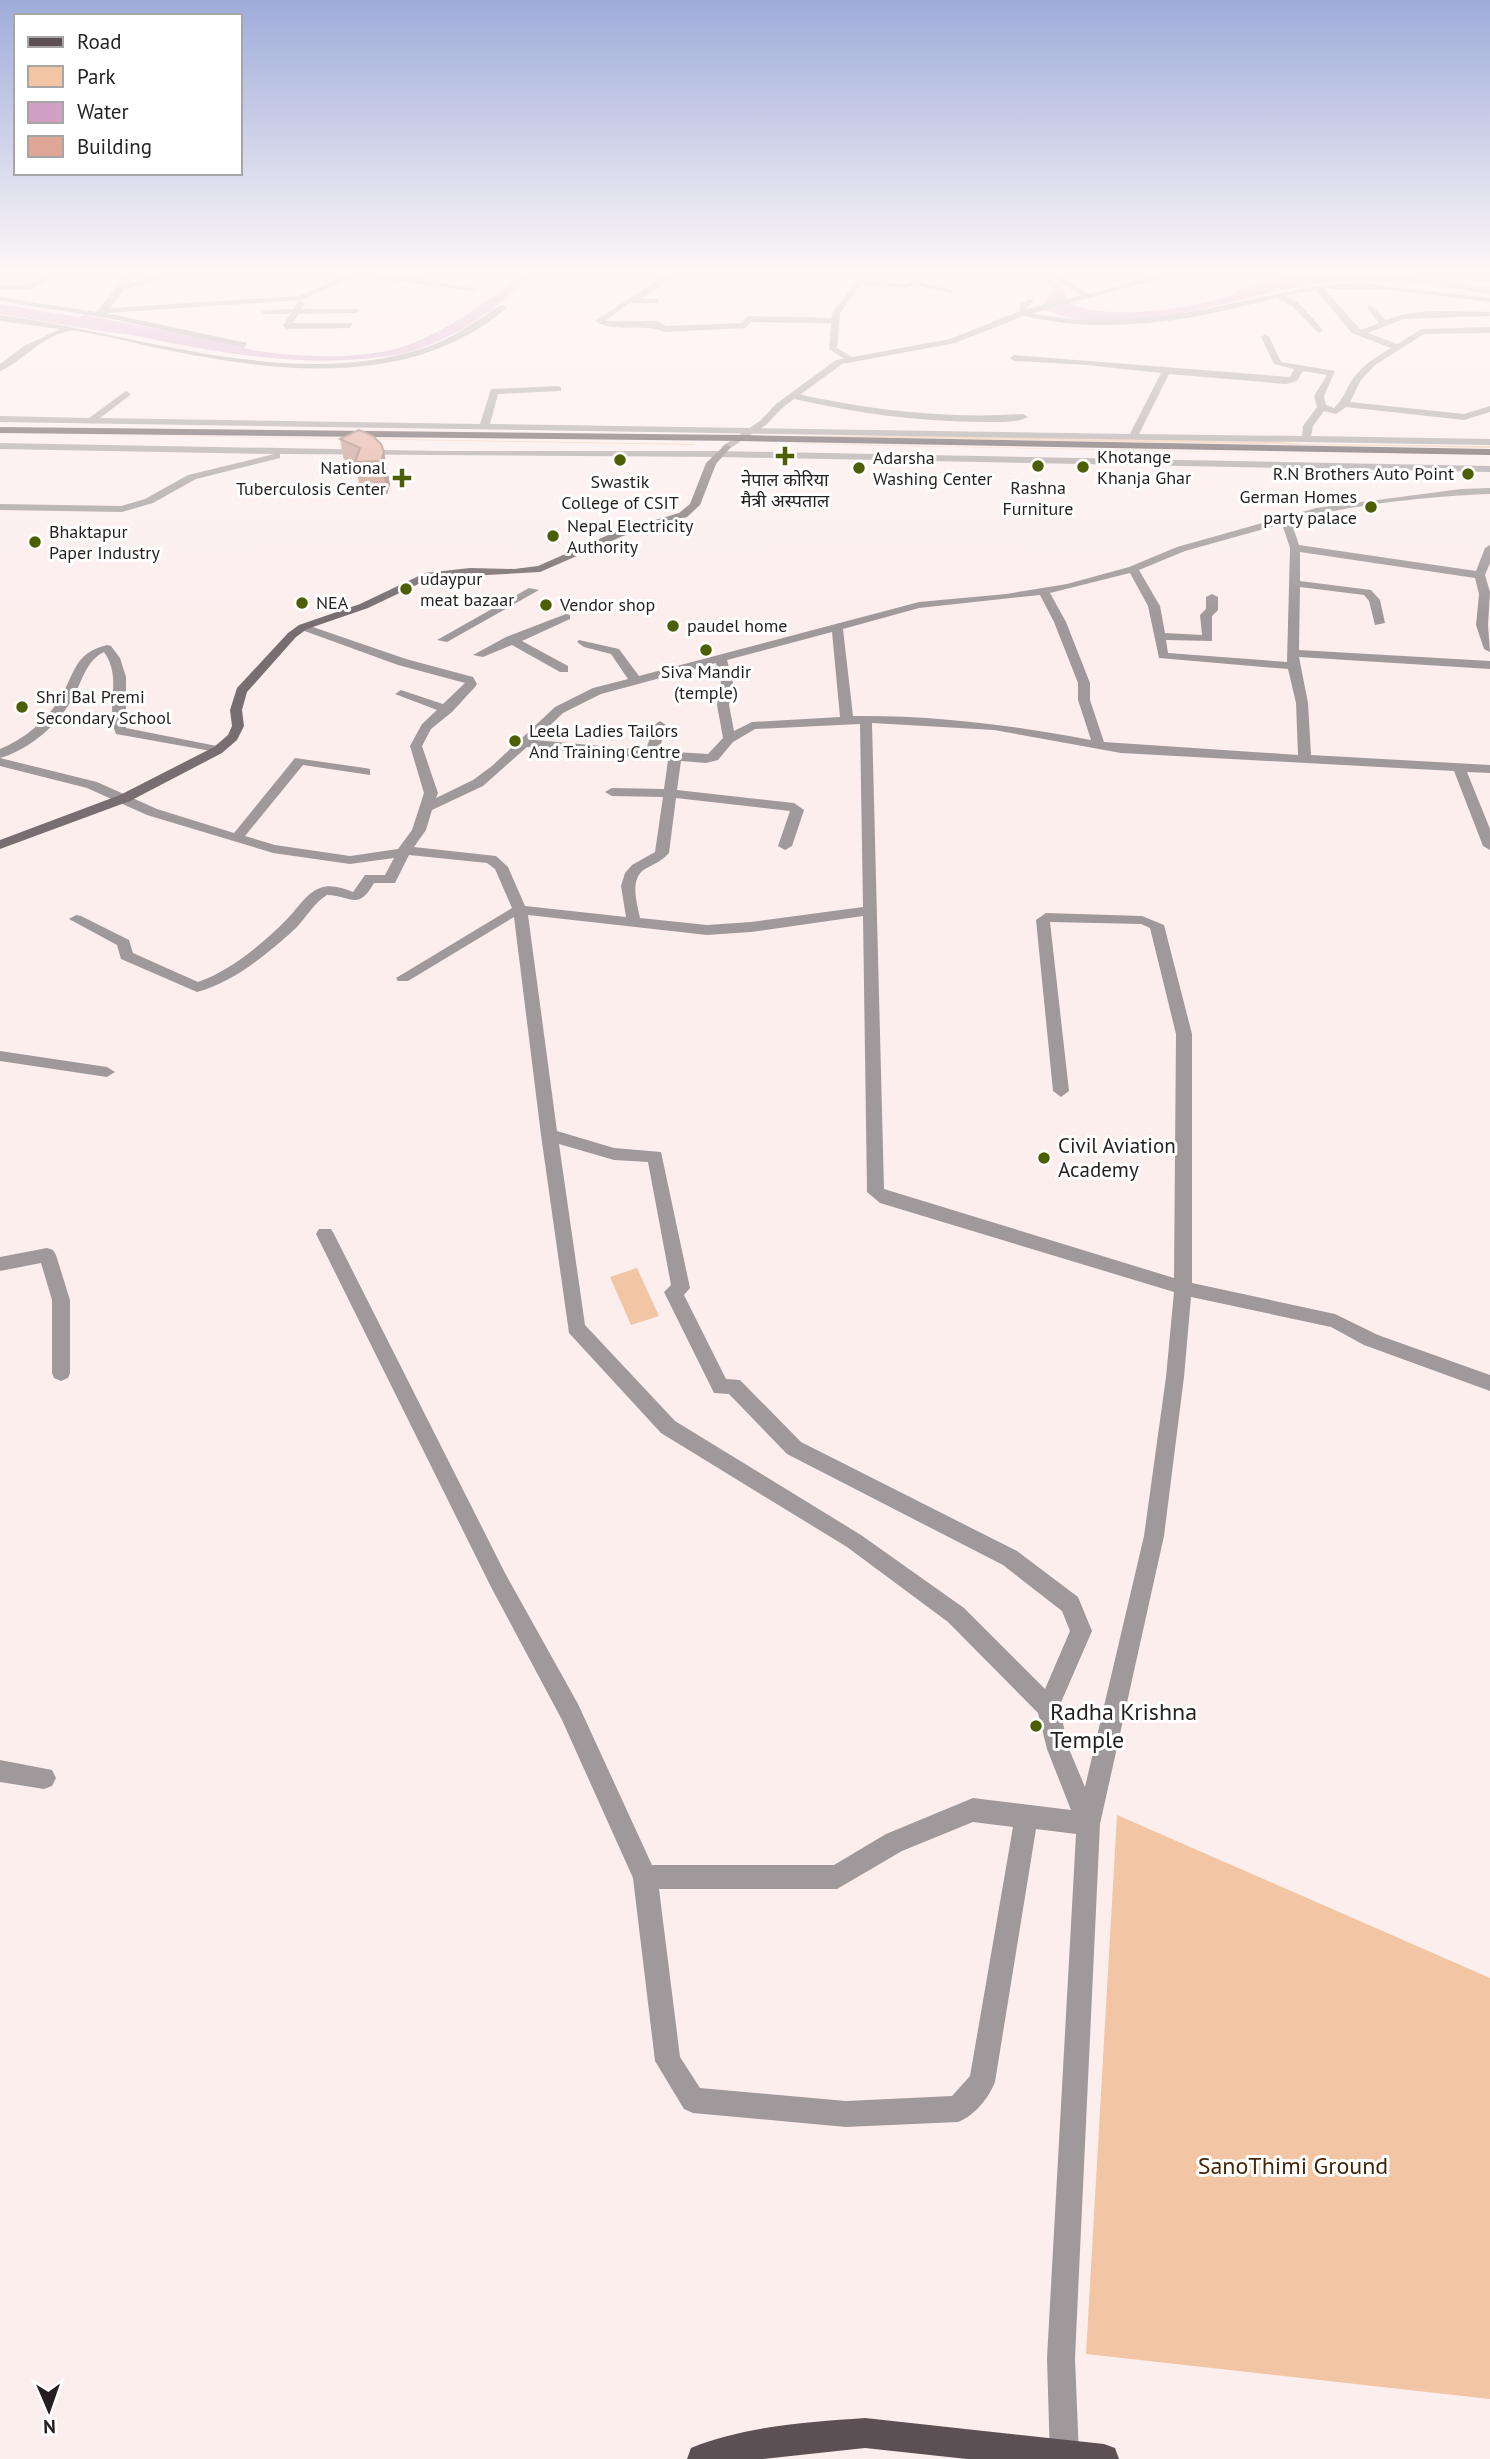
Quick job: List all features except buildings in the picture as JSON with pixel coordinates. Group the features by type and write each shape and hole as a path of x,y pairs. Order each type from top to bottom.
{"highway":[{"path":"0,430 741,438 1490,452"},
{"path":"0,439 1490,460"}],"main road":[{"path":"0,845 125,798 218,750 233,737 238,726 236,710 241,691 292,635 303,627 364,606 429,575 540,569 619,534 683,515 695,505 711,463 722,451"},
{"path":"702,2459 752,2452 822,2435 864,2433 990,2453 1104,2459"}],"street":[{"path":"722,451 752,432 804,388"},
{"path":"1134,436 1158,388"},
{"path":"1322,407 1319,397 1324,388"},
{"path":"1322,407 1336,411 1344,404 1352,388"},
{"path":"484,426 494,391 558,389"},
{"path":"90,421 126,394"},
{"path":"793,396 920,415 979,419 1023,417"},
{"path":"1344,404 1464,417 1490,409"},
{"path":"1307,439 1308,426 1322,407"},
{"path":"1464,417 1471,441"},
{"path":"0,419 1490,442"},
{"path":"0,446 308,451 722,451 1490,469"},
{"path":"0,507 122,509 149,500 192,477 308,451"},
{"path":"428,807 478,783 498,769 559,710 597,691 635,680 837,629 919,605 1043,591 1133,569 1181,550 1331,508 1487,491 1490,503"},
{"path":"1285,519 1295,548 1292,659 1303,704 1305,761"},
{"path":"1295,548 1480,575"},
{"path":"1490,548 1480,575 1487,594 1482,625 1490,649"},
{"path":"1133,569 1154,606 1163,656 1490,665"},
{"path":"1293,583 1367,592 1374,600 1379,623"},
{"path":"443,640 533,590"},
{"path":"1043,591 1060,622 1084,683 1084,700 1099,746"},
{"path":"1160,636 1208,639 1206,615 1212,610 1212,597"},
{"path":"479,654 566,617"},
{"path":"76,919 124,943 127,956 197,987 205,987 291,924 321,892 330,891 354,897 362,892 370,878 390,880 403,851 419,830 431,793 416,746 426,727 466,692 471,684 470,680 402,662 303,627"},
{"path":"837,629 847,720"},
{"path":"510,639 564,669"},
{"path":"583,642 589,646 611,649 622,658 635,680"},
{"path":"0,754 31,738 66,697 89,656 96,649 107,648 114,656 122,680 120,731 218,750"},
{"path":"722,659 727,683 723,705 729,739"},
{"path":"401,694 448,709"},
{"path":"866,719 876,1192 886,1198 1183,1288 1335,1321 1371,1340 1490,1383"},
{"path":"524,743 675,757 713,757 742,729 765,723 924,719 994,726 1099,746 1305,761 1490,769"},
{"path":"651,755 660,725"},
{"path":"634,923 628,881 630,874 640,866 653,862 662,853 668,793 675,757"},
{"path":"236,839 300,761 365,772"},
{"path":"0,762 16,768 64,776 125,798 152,812 273,849 350,860 403,851 491,859 501,867 520,910 576,1328 668,1427 854,1541 956,1615 1048,1707 1058,1749 1088,1824"},
{"path":"1460,767 1490,845"},
{"path":"612,792 668,793 794,807 797,810 785,846"},
{"path":"403,978 520,910 707,930 751,927 869,911"},
{"path":"1060,1091 1043,920 1046,917 1142,920 1157,926 1184,1034 1183,1288 1154,1536 1088,1824 1061,2358 1064,2456"},
{"path":"0,1056 107,1072"},
{"path":"549,1135 614,1154 656,1156 681,1288 674,1292 721,1387 733,1386 793,1448 1010,1558 1070,1604 1082,1630 1048,1707"},
{"path":"325,1234 480,1545 570,1712 645,1878 668,2061 693,2100 846,2114 958,2109 982,2082 1027,1816"},
{"path":"0,1264 47,1255 61,1300 61,1373"},
{"path":"0,1771 44,1778"},
{"path":"645,1878 837,1877 894,1842 973,1810 1088,1824"}],"green space":[{"path":"0,433 695,444 695,445"},
{"path":"940,435 1265,440 1303,444 1490,448 780,436"},
{"path":"781,443 1490,457 843,445"},
{"path":"637,1268 659,1316 631,1325 610,1277"},
{"name":"SanoThimi Ground","path":"1117,1815 1490,1978 1490,2399 1086,2354"}],"place":[{"name":"नेपाल कोरिया मैत्री अस्पताल","path":"785,456"},
{"name":"Swastik College of CSIT","path":"620,460"},
{"name":"Rashna Furniture","path":"1038,466"},
{"name":"Khotange Khanja Ghar","path":"1083,467"},
{"name":"Adarsha Washing Center","path":"859,468"},
{"name":"R.N Brothers Auto Point","path":"1468,474"},
{"name":"National Tuberculosis Center","path":"402,478"},
{"name":"German Homes party palace","path":"1371,507"},
{"name":"Nepal Electricity Authority","path":"553,536"},
{"name":"Bhaktapur Paper Industry","path":"35,542"},
{"name":"udaypur meat bazaar","path":"406,589"},
{"name":"NEA","path":"302,603"},
{"name":"Vendor shop","path":"546,605"},
{"name":"paudel home","path":"673,626"},
{"name":"Siva Mandir (temple)","path":"706,650"},
{"name":"Shri Bal Premi Secondary School","path":"22,707"},
{"name":"Leela Ladies Tailors And Training Centre","path":"515,741"},
{"name":"Civil Aviation Academy","path":"1044,1158"},
{"name":"Radha Krishna Temple","path":"1036,1726"}]}
